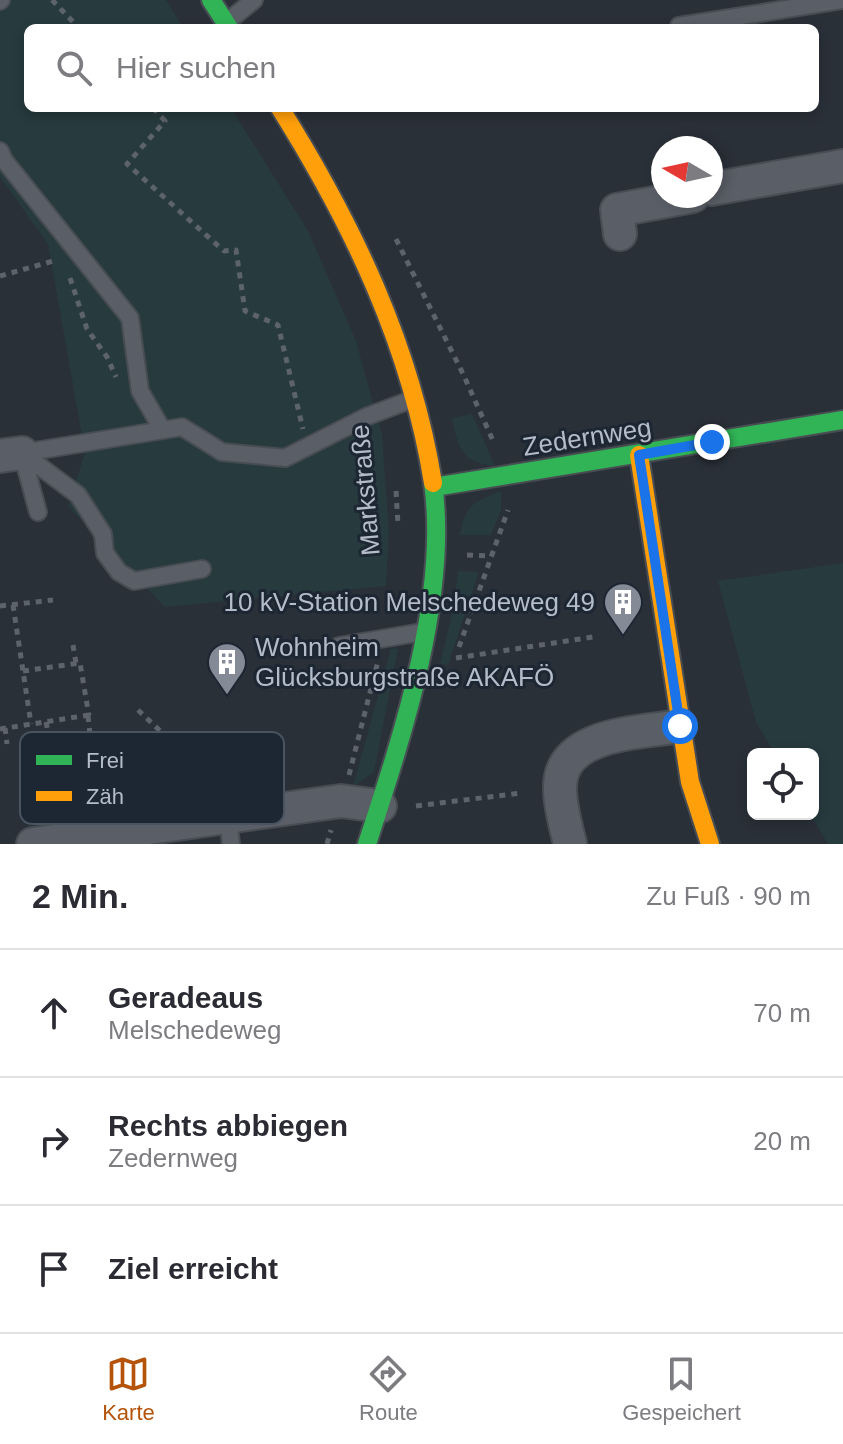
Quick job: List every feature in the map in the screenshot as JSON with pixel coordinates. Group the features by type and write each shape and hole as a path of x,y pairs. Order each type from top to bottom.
{"main road":[{"path":"211,0 227,24"},
{"path":"282,112 369,268 392,320 417,398 434,487 435,553 424,631 399,739 394,806 367,844"},
{"name":"Zedernweg","path":"434,487 843,420"},
{"path":"639,455 690,782 710,844"}],"street":[{"path":"723,187 843,166"},
{"path":"620,234 617,210 651,204"},
{"path":"570,844 560,788 563,769 575,752 599,740 680,726"},
{"path":"284,816 341,801 394,806"},
{"path":"33,844 230,831 256,824"}],"lane":[{"path":"229,24 254,0"},
{"path":"692,24 843,0"},
{"path":"0,151 77,254 130,318 140,391 162,429"},
{"path":"11,454 182,427 222,452 285,458 368,416 417,398"},
{"path":"11,454 38,512"},
{"path":"11,454 78,495 103,534 105,553 119,572 134,581 202,569"},
{"path":"339,646 424,631"}],"path":[{"path":"52,0 75,24"},
{"path":"157,112 165,121 127,164 224,251 236,250 245,311 278,325 307,446"},
{"path":"0,276 77,254"},
{"path":"70,278 87,329 107,357 125,393 140,391"},
{"name":"Markstraße","path":"395,478 399,537"},
{"path":"0,606 53,600"},
{"path":"13,605 31,724"},
{"path":"456,658 593,637"},
{"path":"327,844 384,638"},
{"path":"73,645 76,663"},
{"path":"23,671 80,663 90,732"},
{"path":"138,710 161,732"},
{"path":"7,744 2,728 89,715"},
{"path":"46,722 48,732"},
{"path":"394,806 521,793"}],"green space":[{"path":"0,0 166,0 181,24 24,24 24,112 234,112 308,231 356,341 382,435 389,532 386,586 165,607 68,506 85,453 48,244 0,177"},
{"path":"472,414 495,466 468,457 460,446 452,418"},
{"path":"501,491 501,510 491,535 460,535 468,510 484,498"},
{"path":"843,563 843,844 828,844 814,820 819,820 819,748 771,748 756,722 718,581"},
{"path":"458,571 479,572 448,665 440,664 453,610"},
{"path":"391,648 398,649 374,772 353,787"}],"traffic: fast":[{"path":"211,0 226,24"},
{"path":"434,487 843,420"},
{"path":"367,844 407,713 428,619 436,527 433,483"}],"traffic: slow":[{"path":"282,112 332,197 376,288 410,383 433,483"},
{"path":"639,455 690,782 710,844"}],"place":[{"name":"10 kV-Station Melschedeweg 49","path":"623,636"},
{"name":"Wohnheim Glücksburgstraße AKAFÖ","path":"227,696"}],"route":[{"path":"680,726 639,455 712,442"}]}
